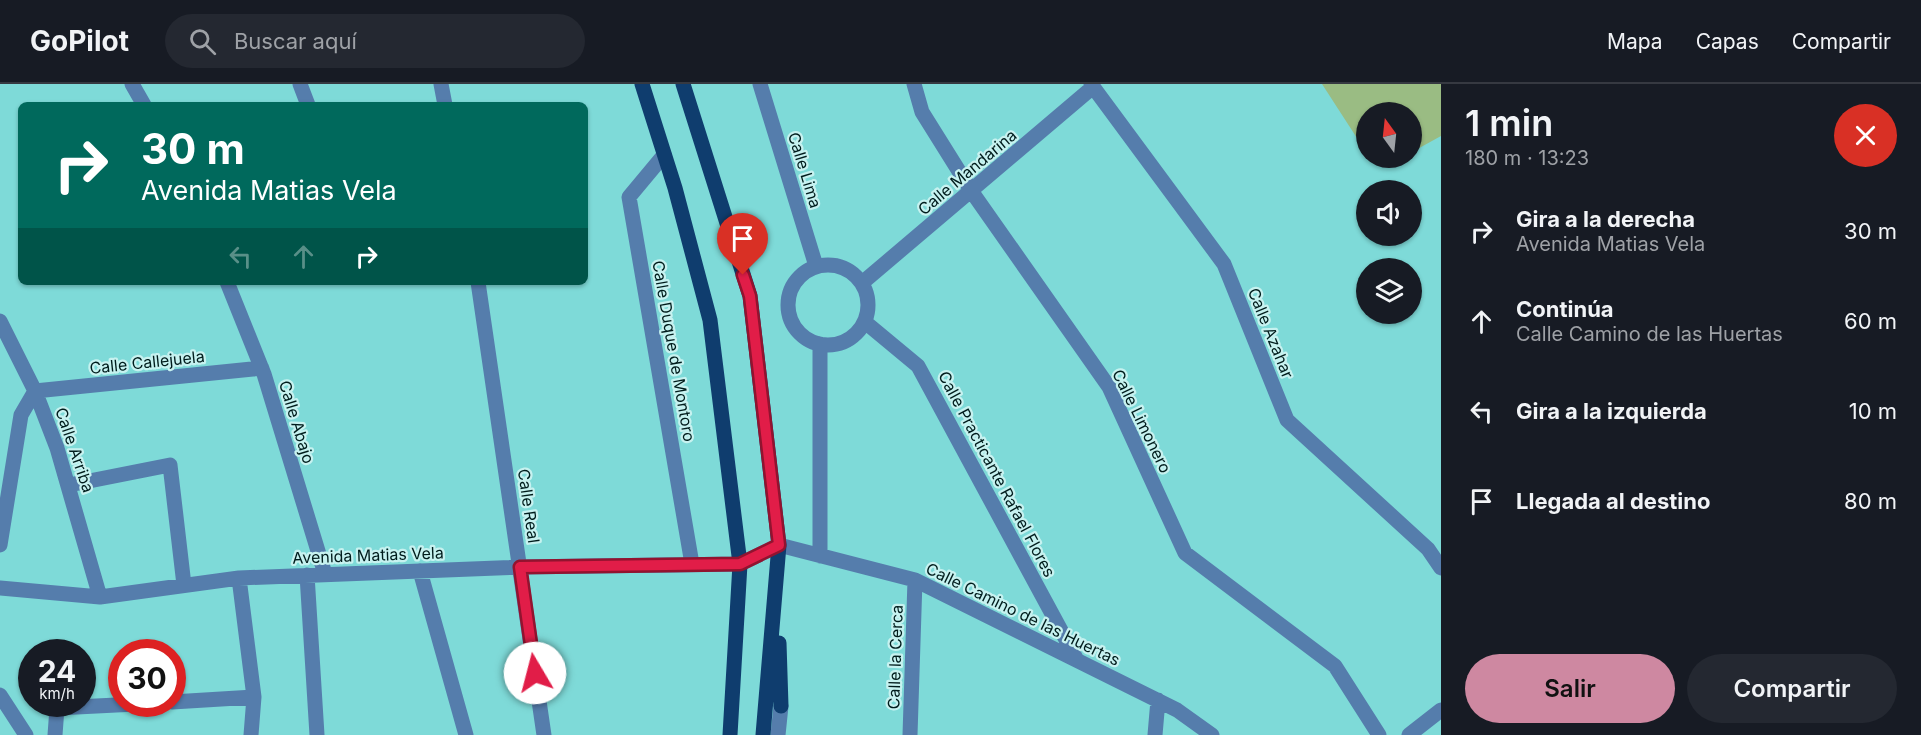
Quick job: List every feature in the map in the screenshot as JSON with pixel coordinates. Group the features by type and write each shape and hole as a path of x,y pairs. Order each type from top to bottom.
{"main road":[{"path":"642,84 710,320 740,564 730,735"},
{"path":"683,84 750,296 779,545 763,735"},
{"path":"777,570 781,706"}],"street":[{"path":"132,84 142,102"},
{"path":"300,84 307,102"},
{"path":"441,84 444,102"},
{"name":"Calle Lima","path":"760,84 816,266"},
{"name":"Calle Limonero","path":"914,84 922,112 972,192 1109,387 1185,553 1335,666 1379,735"},
{"name":"Calle Mandarina","path":"862,283 972,192 1092,86"},
{"name":"Calle Azahar","path":"1092,86 1224,264 1287,420 1428,549 1441,568"},
{"name":"Calle Duque de Montoro","path":"664,155 629,197 692,564"},
{"path":"816,266 842,267 862,283 867,295 868,309 865,322 846,340 833,344 820,344 808,339 798,331 791,319 788,307 789,294 795,282 804,272 816,266"},
{"name":"Calle Abajo","path":"228,285 262,368 325,574"},
{"name":"Calle Real","path":"478,285 544,735"},
{"name":"Calle Arriba","path":"0,321 35,391 69,485 100,597"},
{"name":"Calle Practicante Rafael Flores","path":"865,322 918,366 1077,660"},
{"path":"820,344 820,556"},
{"name":"Calle Callejuela","path":"35,391 262,368"},
{"path":"0,545 21,415 35,391"},
{"path":"69,485 170,465 184,585"},
{"path":"740,564 779,545"},
{"name":"Calle Camino de las Huertas","path":"779,545 915,580 1178,710 1212,735"},
{"name":"Avenida Matias Vela","path":"0,588 100,597 239,578 520,567 740,564"},
{"path":"420,571 466,735"},
{"path":"307,575 317,735"},
{"path":"239,578 254,697 251,735"},
{"name":"Calle la Cerca","path":"910,735 915,580"},
{"path":"0,695 26,735"},
{"path":"186,701 254,697"},
{"path":"1155,735 1158,700"},
{"path":"55,735 57,708 108,705"},
{"path":"778,735 781,706"},
{"path":"1409,735 1441,710"}],"green space":[{"path":"1322,84 1441,84 1441,136 1422,146 1422,102 1356,102 1356,137"}],"route":[{"path":"535,673 520,567 740,564 779,545 750,296 743,275"}]}
